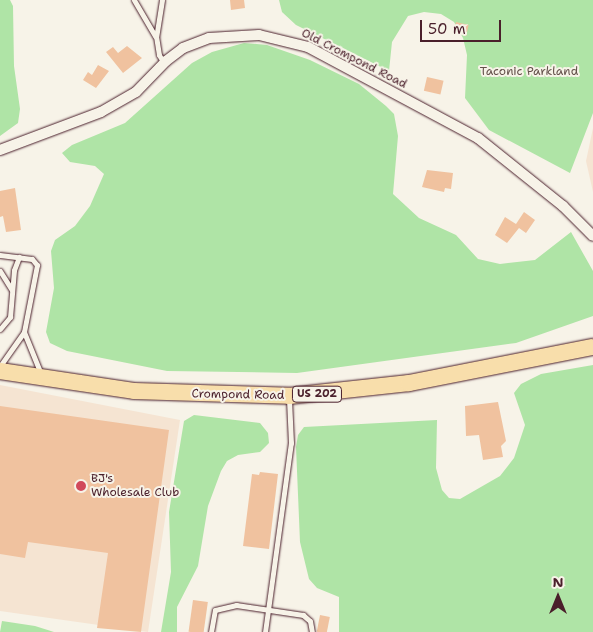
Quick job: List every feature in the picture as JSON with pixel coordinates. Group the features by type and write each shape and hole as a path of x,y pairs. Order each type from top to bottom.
{"highway":[{"name":"Crompond Road","path":"0,371 43,379 174,394 289,396 434,378 593,347"}],"street":[{"name":"Old Crompond Road","path":"0,150 101,112 136,92 164,63 183,48 209,38 238,34 282,39 308,47 478,138 563,206 593,236"}],"lane":[{"path":"134,0 156,36"},
{"path":"162,0 156,36 158,55 164,63"},
{"path":"0,255 32,259 37,265 24,332 0,366"},
{"path":"2,329 10,317 12,290 19,257"},
{"path":"0,271 12,290"},
{"path":"24,332 43,379"},
{"path":"265,632 291,443 289,396"},
{"path":"211,632 215,610 236,605 268,608 303,615 310,621 312,632"}],"shaded area":[{"path":"593,128 593,192 586,161"},
{"name":"BJ's Wholesale Club","path":"0,385 180,420 148,632 0,611"}],"green space":[{"path":"0,0 10,0 13,6 14,66 20,109 18,123 0,136"},
{"name":"Taconic Parkland","path":"279,0 593,0 593,113 570,173 489,130 465,98 467,55 463,38 454,22 441,14 424,12 408,16 392,42 389,71 296,25 282,12"},
{"path":"244,43 267,45 310,60 359,84 386,106 394,114 398,136 393,194 419,218 456,235 478,259 500,264 535,260 571,232 593,271 593,316 516,343 297,373 167,371 67,351 50,343 46,332 54,288 51,251 55,240 75,226 90,206 104,174 95,166 70,162 62,153 72,145 125,123 192,63 212,52"},
{"path":"593,365 593,632 339,632 339,597 317,588 309,579 300,542 296,447 298,435 304,427 437,420 436,468 442,490 449,498 460,499 500,476 514,458 525,425 514,393 521,384 541,374"},
{"path":"194,415 260,423 268,433 269,443 260,452 238,455 227,461 221,471 208,506 198,566 177,607 177,632 161,632 171,572 169,512 184,421"},
{"path":"2,621 35,626 54,632 0,632"}],"building":[{"path":"230,0 244,0 245,8 231,10"},
{"path":"456,22 469,25 466,36 454,33"},
{"path":"127,46 142,58 123,73 106,52 113,47 118,53"},
{"path":"98,65 109,71 96,88 83,80 88,72 92,75"},
{"path":"427,77 444,81 440,94 424,91"},
{"path":"427,170 453,173 451,189 445,188 444,192 422,187"},
{"path":"15,188 21,230 6,232 3,216 0,217 0,191"},
{"path":"524,212 535,220 526,233 519,228 507,243 495,235 505,217 516,224"},
{"path":"498,402 506,441 501,446 503,457 483,460 479,435 466,436 465,406"},
{"name":"BJ's Wholesale Club","path":"0,406 169,430 141,632 97,628 108,553 28,542 25,558 0,554"},
{"path":"260,472 278,474 269,549 243,546 252,474 259,475"},
{"path":"193,600 208,602 204,632 189,632"},
{"path":"320,615 330,617 327,632 317,632"}],"place":[{"name":"BJ's Wholesale Club","path":"81,486"}]}
